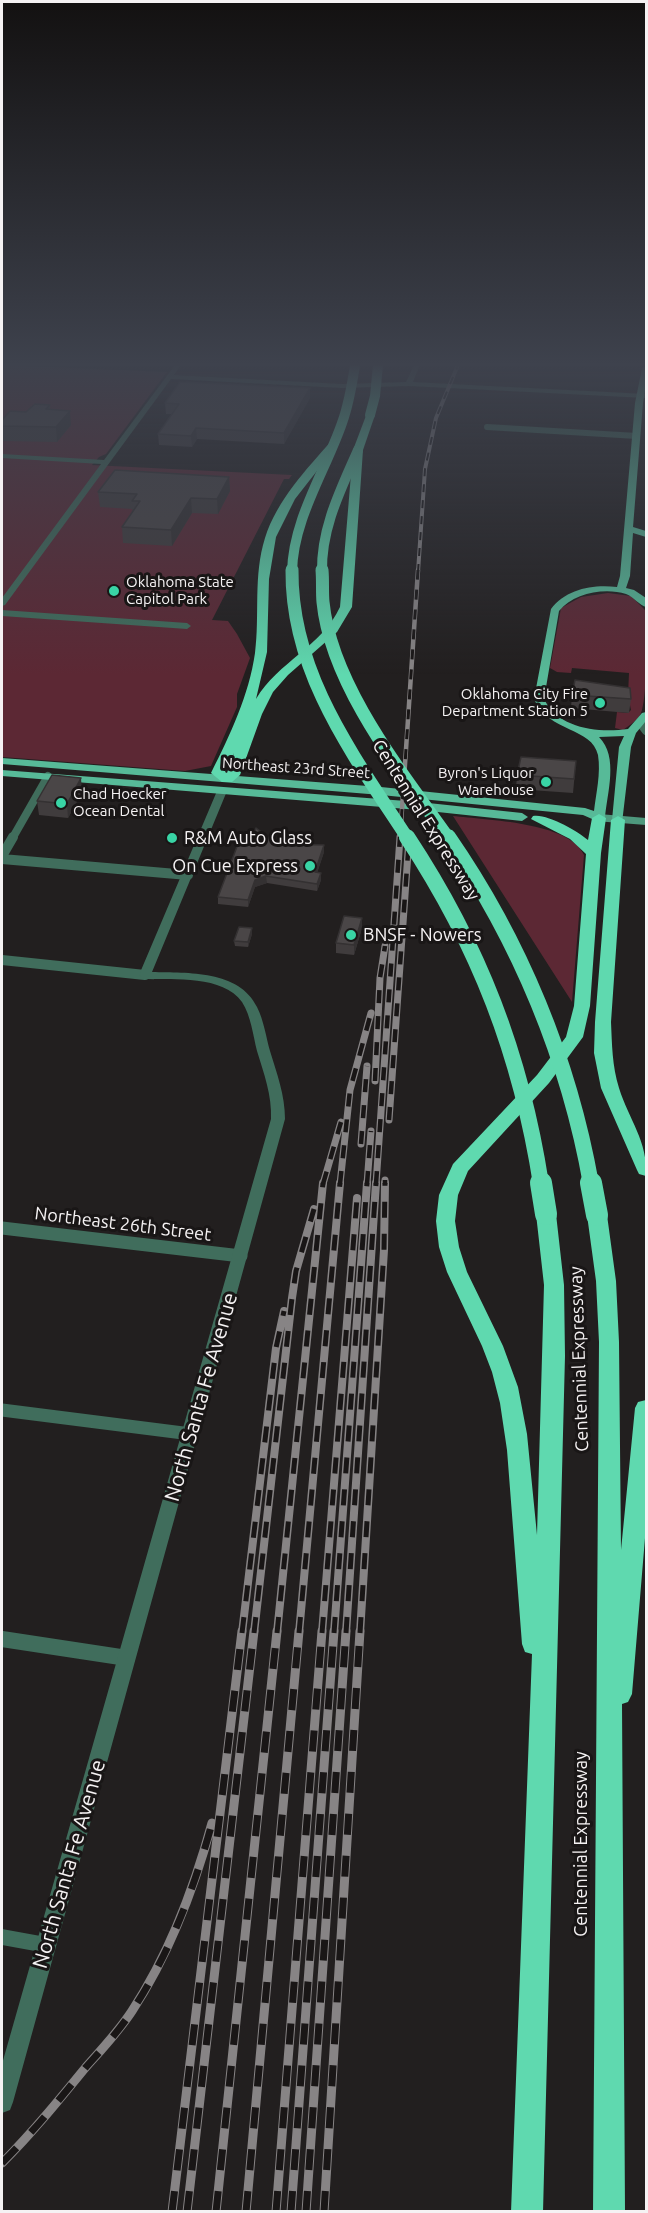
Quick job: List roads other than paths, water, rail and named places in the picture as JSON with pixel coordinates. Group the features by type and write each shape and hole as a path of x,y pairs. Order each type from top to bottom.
{"highway":[{"path":"313,468 285,508 271,536 265,567 261,654 249,701 218,773 225,785 232,775 261,705 274,683 339,624 346,607 357,468"},
{"name":"Centennial Expressway","path":"323,468 303,514 292,558 293,608 301,648 309,672 338,730 450,905 496,1003 515,1057 534,1135 546,1214 554,1285 554,1356 527,2211"},
{"name":"Centennial Expressway","path":"350,468 331,513 322,557 322,594 334,649 340,667 363,712 488,898 514,947 540,1003 575,1105 597,1215 606,1281 609,1342 609,2211"},
{"path":"542,1732 516,1420 499,1361 447,1248 444,1208 451,1185 460,1168 543,1079 574,1038 582,1006 594,853 599,818"},
{"path":"538,819 575,836 594,853"},
{"path":"618,820 603,1022 603,1053 610,1088 646,1170"},
{"path":"608,1800 646,1408"}],"main road":[{"path":"622,586 635,468"},
{"path":"634,475 644,480"},
{"path":"629,529 646,534"},
{"path":"622,586 639,596 646,604"},
{"path":"646,590 622,586 568,598 557,605 554,611 539,699 541,706 558,721 594,738 600,746 604,755 599,818 646,822"},
{"path":"583,732 609,735 641,725"},
{"path":"618,820 625,747 641,725"},
{"name":"Northeast 23rd Street","path":"2,761 538,819 584,822 599,818"},
{"name":"Northeast 23rd Street","path":"2,772 392,792 585,812 599,818"}],"street":[{"path":"2,603 101,468"},
{"path":"2,613 187,626"},
{"path":"48,776 2,857 188,875"},
{"path":"2,960 145,975 225,785"},
{"name":"North Santa Fe Avenue","path":"2,2102 241,1256 275,1132 279,1108 274,1083 252,1012 245,997 227,985 208,980 145,975"},
{"name":"Northeast 26th Street","path":"2,1228 241,1256"},
{"path":"2,1410 191,1434"},
{"path":"2,1639 127,1658"},
{"path":"2,1937 46,1945"}],"railway":[{"path":"418,572 425,468"},
{"path":"400,839 418,570"},
{"path":"376,1184 400,837"},
{"path":"389,1120 409,839"},
{"path":"375,1081 380,978 385,946"},
{"path":"340,1184 350,1090 371,1013"},
{"path":"361,1144 367,1066"},
{"path":"323,1184 341,1122"},
{"path":"367,1184 371,1131"},
{"path":"277,1633 323,1183"},
{"path":"299,1633 340,1183"},
{"path":"334,1633 367,1183"},
{"path":"346,1633 376,1183"},
{"path":"360,1633 384,1250 385,1183"},
{"path":"322,1633 357,1198"},
{"path":"254,1633 292,1298 296,1271 314,1209"},
{"path":"242,1633 276,1348 284,1311"},
{"path":"172,2212 242,1631"},
{"path":"187,2212 254,1631"},
{"path":"216,2212 277,1631"},
{"path":"246,2212 299,1631"},
{"path":"276,2212 322,1631"},
{"path":"291,2212 334,1631"},
{"path":"306,2212 346,1631"},
{"path":"324,2212 360,1631"},
{"path":"2,2163 116,2033 146,1989 180,1920 212,1823"}],"place":[{"name":"Oklahoma State Capitol Park","path":"114,591"},
{"name":"Oklahoma City Fire Department Station 5","path":"600,703"},
{"name":"Byron's Liquor Warehouse","path":"546,782"},
{"name":"Chad Hoecker Ocean Dental","path":"61,803"},
{"name":"R&M Auto Glass","path":"172,838"},
{"name":"On Cue Express","path":"310,866"},
{"name":"BNSF - Nowers","path":"351,935"}]}
